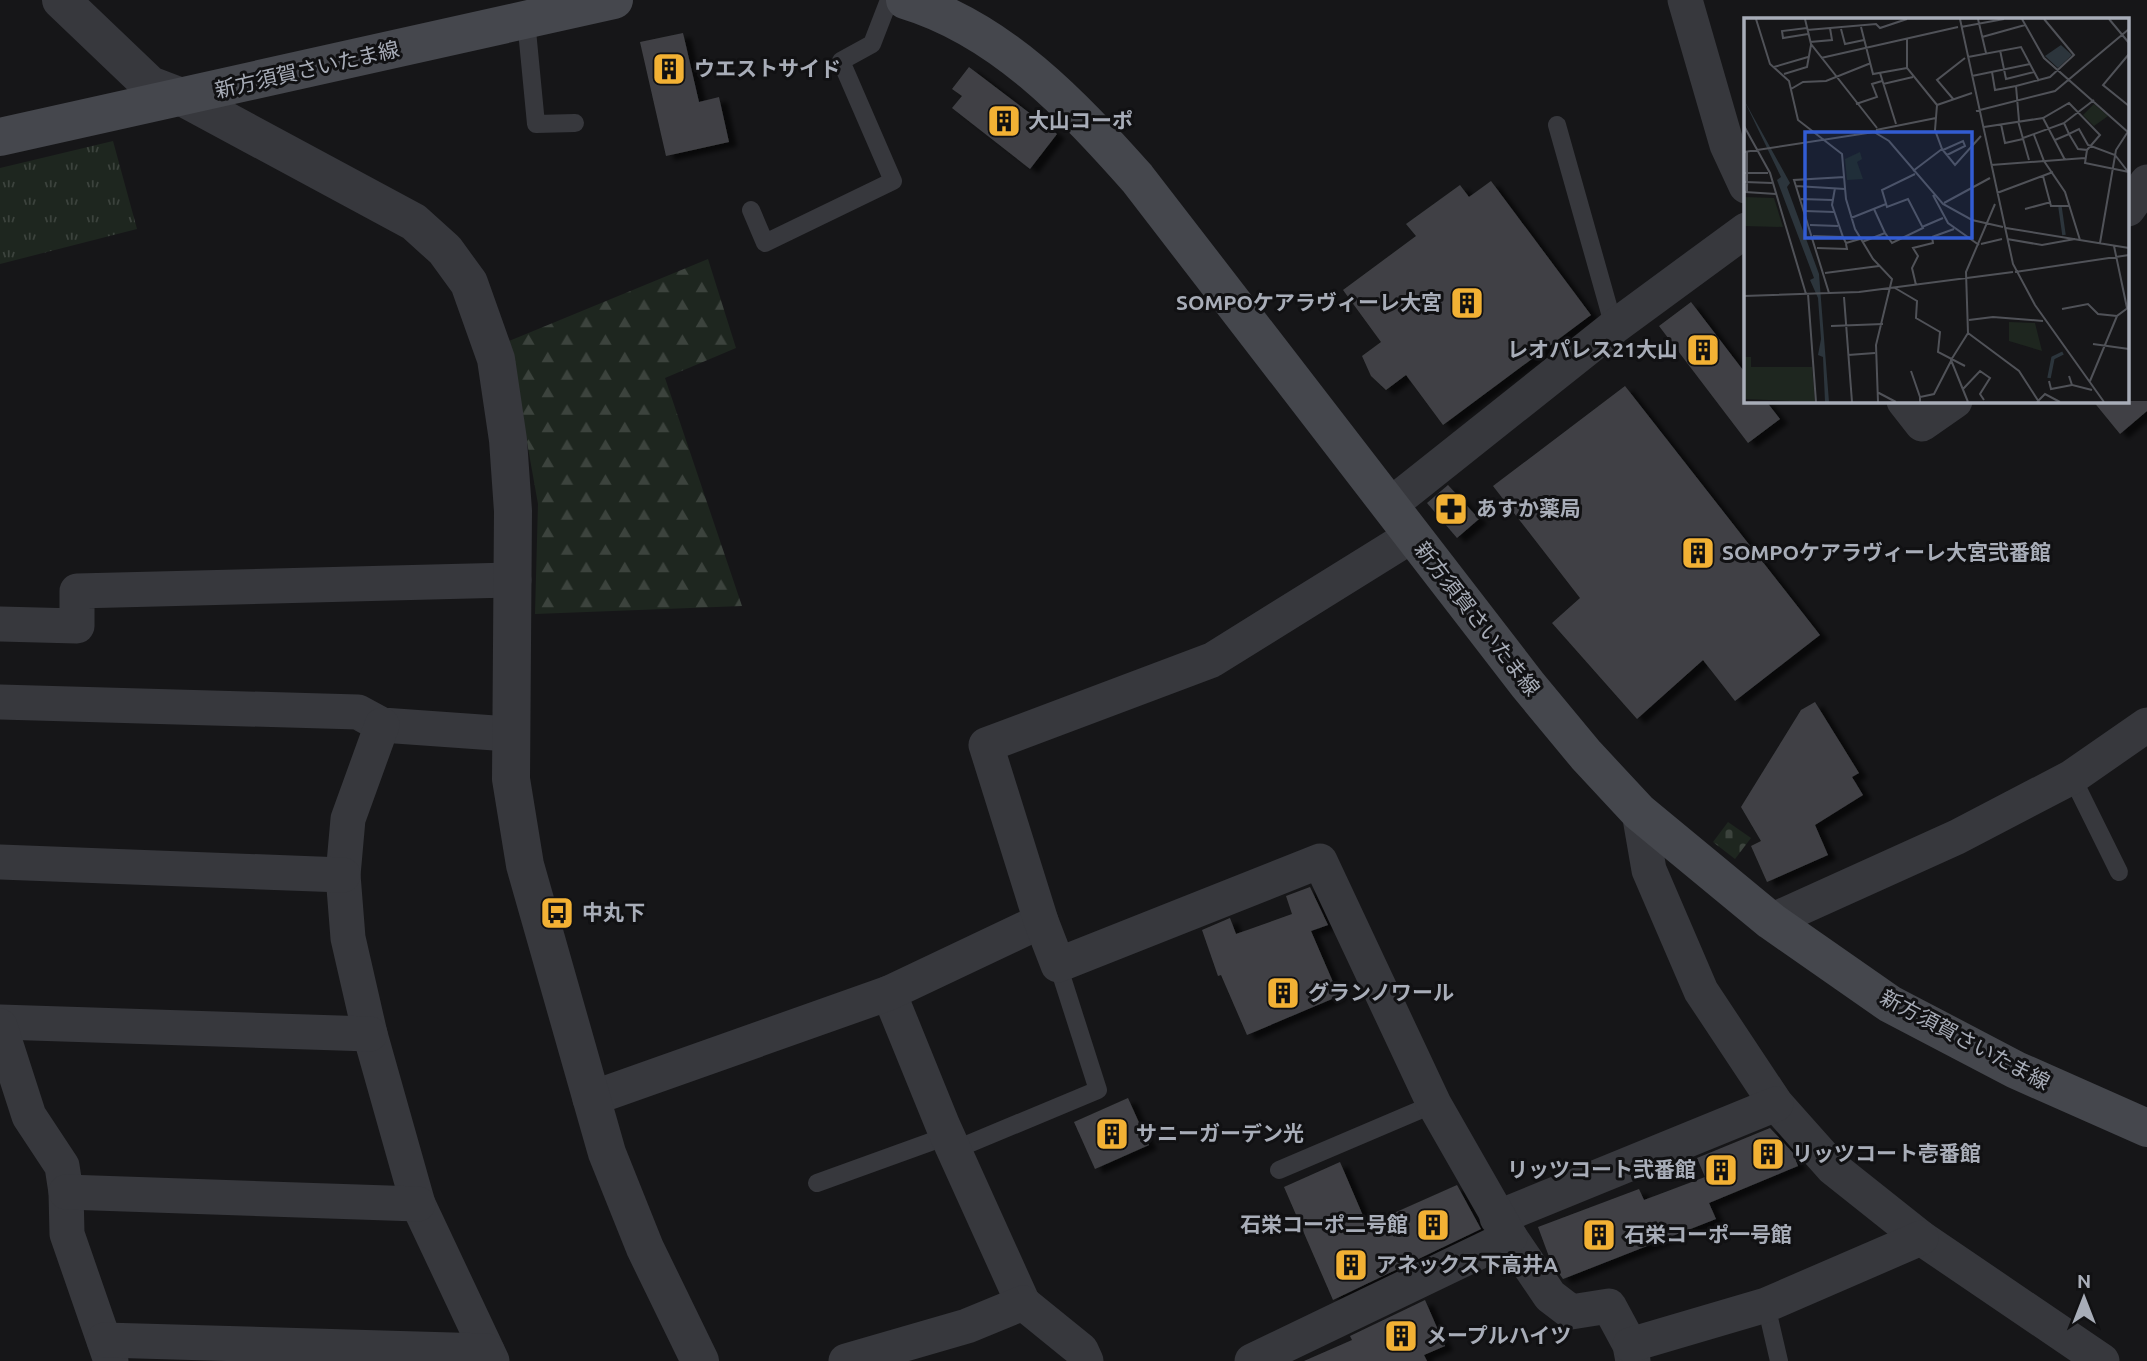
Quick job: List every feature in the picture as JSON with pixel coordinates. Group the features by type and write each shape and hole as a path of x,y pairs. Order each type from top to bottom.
{"main road":[{"name":"新方須賀さいたま線","path":"0,137 614,0"},
{"name":"新方須賀さいたま線","path":"905,0 967,24 1078,112 1136,178 1528,685 1586,755 1639,812 1771,921 1890,1004 2016,1070 2147,1128"}],"street":[{"path":"61,0 150,85 184,98 414,222 445,250 469,283 496,359 508,440 514,580 509,734 511,779 525,865 590,1099 645,1248 700,1361"},
{"path":"1685,0 1727,145 1744,182"},
{"path":"1390,506 1614,327 1744,231"},
{"path":"1905,402 1922,424 1954,402"},
{"path":"1413,535 1212,660 986,745 1041,921 1058,965 1320,861 1434,1104 1504,1227 1550,1296 1571,1312 1609,1306 1632,1353 1766,1305 1921,1238"},
{"path":"0,624 77,626 77,591 514,580"},
{"path":"0,702 358,712 382,725 509,734"},
{"path":"370,1034 0,1024 29,1116 62,1166 67,1234 108,1350 489,1356 418,1204 370,1034 348,938 343,875 348,819 382,725"},
{"path":"1771,921 1957,837 2072,777 2147,725"},
{"path":"1639,812 1649,870 1701,991 1776,1104 1833,1168 1921,1238 2102,1361"},
{"path":"0,862 343,875"},
{"path":"590,1099 888,993 1041,921"},
{"path":"888,993 951,1143 1023,1303 1081,1350 1086,1361"},
{"path":"1252,1361 1504,1227 1776,1104"},
{"path":"66,1192 418,1204"},
{"path":"846,1361 967,1326 1023,1303"}],"lane":[{"path":"751,210 765,243 893,181 841,61 872,44 889,0"},
{"path":"526,20 536,124 575,123"},
{"path":"1558,125 1614,327"},
{"path":"2072,777 2119,872"},
{"path":"817,1183 951,1143 1098,1090 1058,965"},
{"path":"1279,1170 1434,1104"},
{"path":"1766,1305 1779,1361"}],"green space":[{"path":"113,141 137,229 0,264 0,168"},
{"path":"708,259 736,348 665,378 742,606 535,614 538,504 509,341"},
{"path":"1728,822 1751,838 1735,859 1713,842"}],"building":[{"name":"ウエストサイド","path":"683,33 699,102 719,97 729,142 666,156 640,42"},
{"name":"大山コーポ","path":"969,67 1057,134 1030,169 952,108 962,96 952,89"},
{"name":"SOMPOケアラヴィーレ大宮","path":"1491,181 1591,315 1443,425 1406,375 1386,390 1371,376 1362,356 1381,342 1343,290 1416,236 1406,224 1460,185 1469,197"},
{"name":"レオパレス21大山","path":"1691,302 1744,371 1744,402 1767,402 1780,419 1748,443 1659,326"},
{"path":"1625,386 1820,635 1735,701 1703,660 1637,719 1552,623 1580,598 1493,486"},
{"path":"2147,401 2147,411 2120,434 2094,402"},
{"path":"1448,485 1479,519 1457,538 1427,503"},
{"path":"1815,702 1859,773 1852,777 1863,795 1815,825 1828,855 1767,882 1751,846 1761,841 1741,807 1801,710"},
{"path":"1310,887 1328,925 1311,931 1339,996 1247,1035 1221,975 1218,976 1202,930 1230,918 1236,934 1292,914 1286,896"},
{"name":"サニーガーデン光","path":"1128,1098 1149,1145 1095,1169 1074,1122"},
{"path":"1770,1128 1793,1153 1798,1166 1709,1203 1716,1219 1563,1279 1551,1262 1538,1227 1639,1189 1644,1200 1705,1177 1697,1158"},
{"path":"1340,1162 1367,1225 1457,1185 1481,1229 1333,1300 1284,1187"},
{"name":"メープルハイツ","path":"1425,1300 1445,1346 1424,1355 1427,1361 1304,1361 1352,1340 1350,1336"}],"place":[{"name":"ウエストサイド","path":"669,69"},
{"name":"大山コーポ","path":"1004,121"},
{"name":"SOMPOケアラヴィーレ大宮","path":"1467,303"},
{"name":"レオパレス21大山","path":"1703,350"},
{"name":"あすか薬局","path":"1451,509"},
{"name":"SOMPOケアラヴィーレ大宮弐番館","path":"1698,553"},
{"name":"中丸下","path":"557,913"},
{"name":"グランノワール","path":"1283,993"},
{"name":"サニーガーデン光","path":"1112,1134"},
{"name":"リッツコート壱番館","path":"1768,1154"},
{"name":"リッツコート弐番館","path":"1721,1170"},
{"name":"石栄コーポ二号館","path":"1433,1225"},
{"name":"石栄コーポ一号館","path":"1599,1235"},
{"name":"アネックス下高井A","path":"1351,1265"},
{"name":"メープルハイツ","path":"1401,1336"}]}
